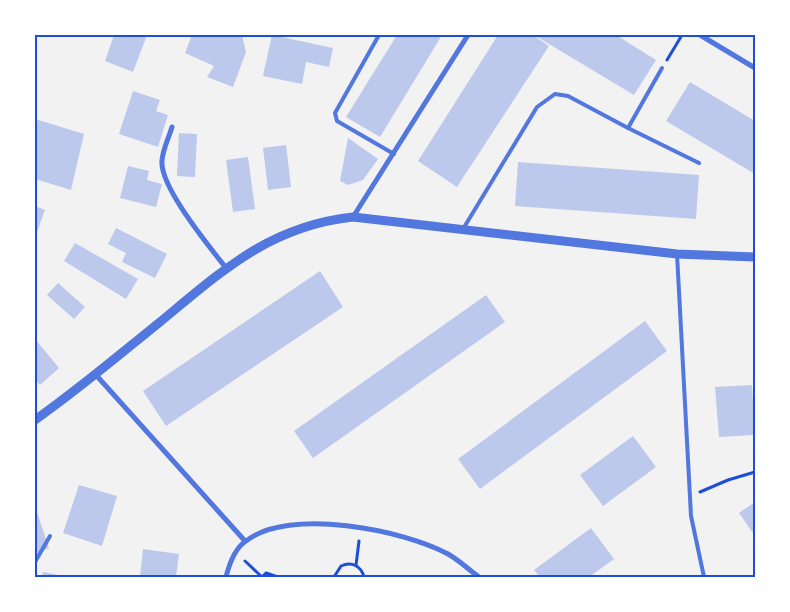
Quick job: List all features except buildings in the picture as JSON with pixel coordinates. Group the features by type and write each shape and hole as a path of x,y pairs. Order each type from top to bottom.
{"street":[{"path":"353,217 468,35"},
{"path":"700,35 755,68"},
{"path":"172,127 162,160 163,174 176,199 226,268"},
{"path":"35,420 96,375 226,268 283,234 331,219 353,217 677,254 755,257"},
{"path":"96,375 246,541"},
{"path":"226,577 236,553 246,541 283,526 313,523 361,528 412,539 449,554 479,577"}],"lane":[{"path":"380,35 335,113 337,122 394,154"},
{"path":"628,128 662,68"},
{"path":"463,229 537,107 555,94 568,96 700,163"},
{"path":"677,254 691,516 704,577"},
{"path":"35,562 50,536"}],"path":[{"path":"662,68 682,35"},
{"path":"691,496 728,480 755,472"},
{"path":"361,528 356,565 364,577"},
{"path":"236,553 262,577 266,573 278,577"},
{"path":"334,577 341,566 356,565"}]}
